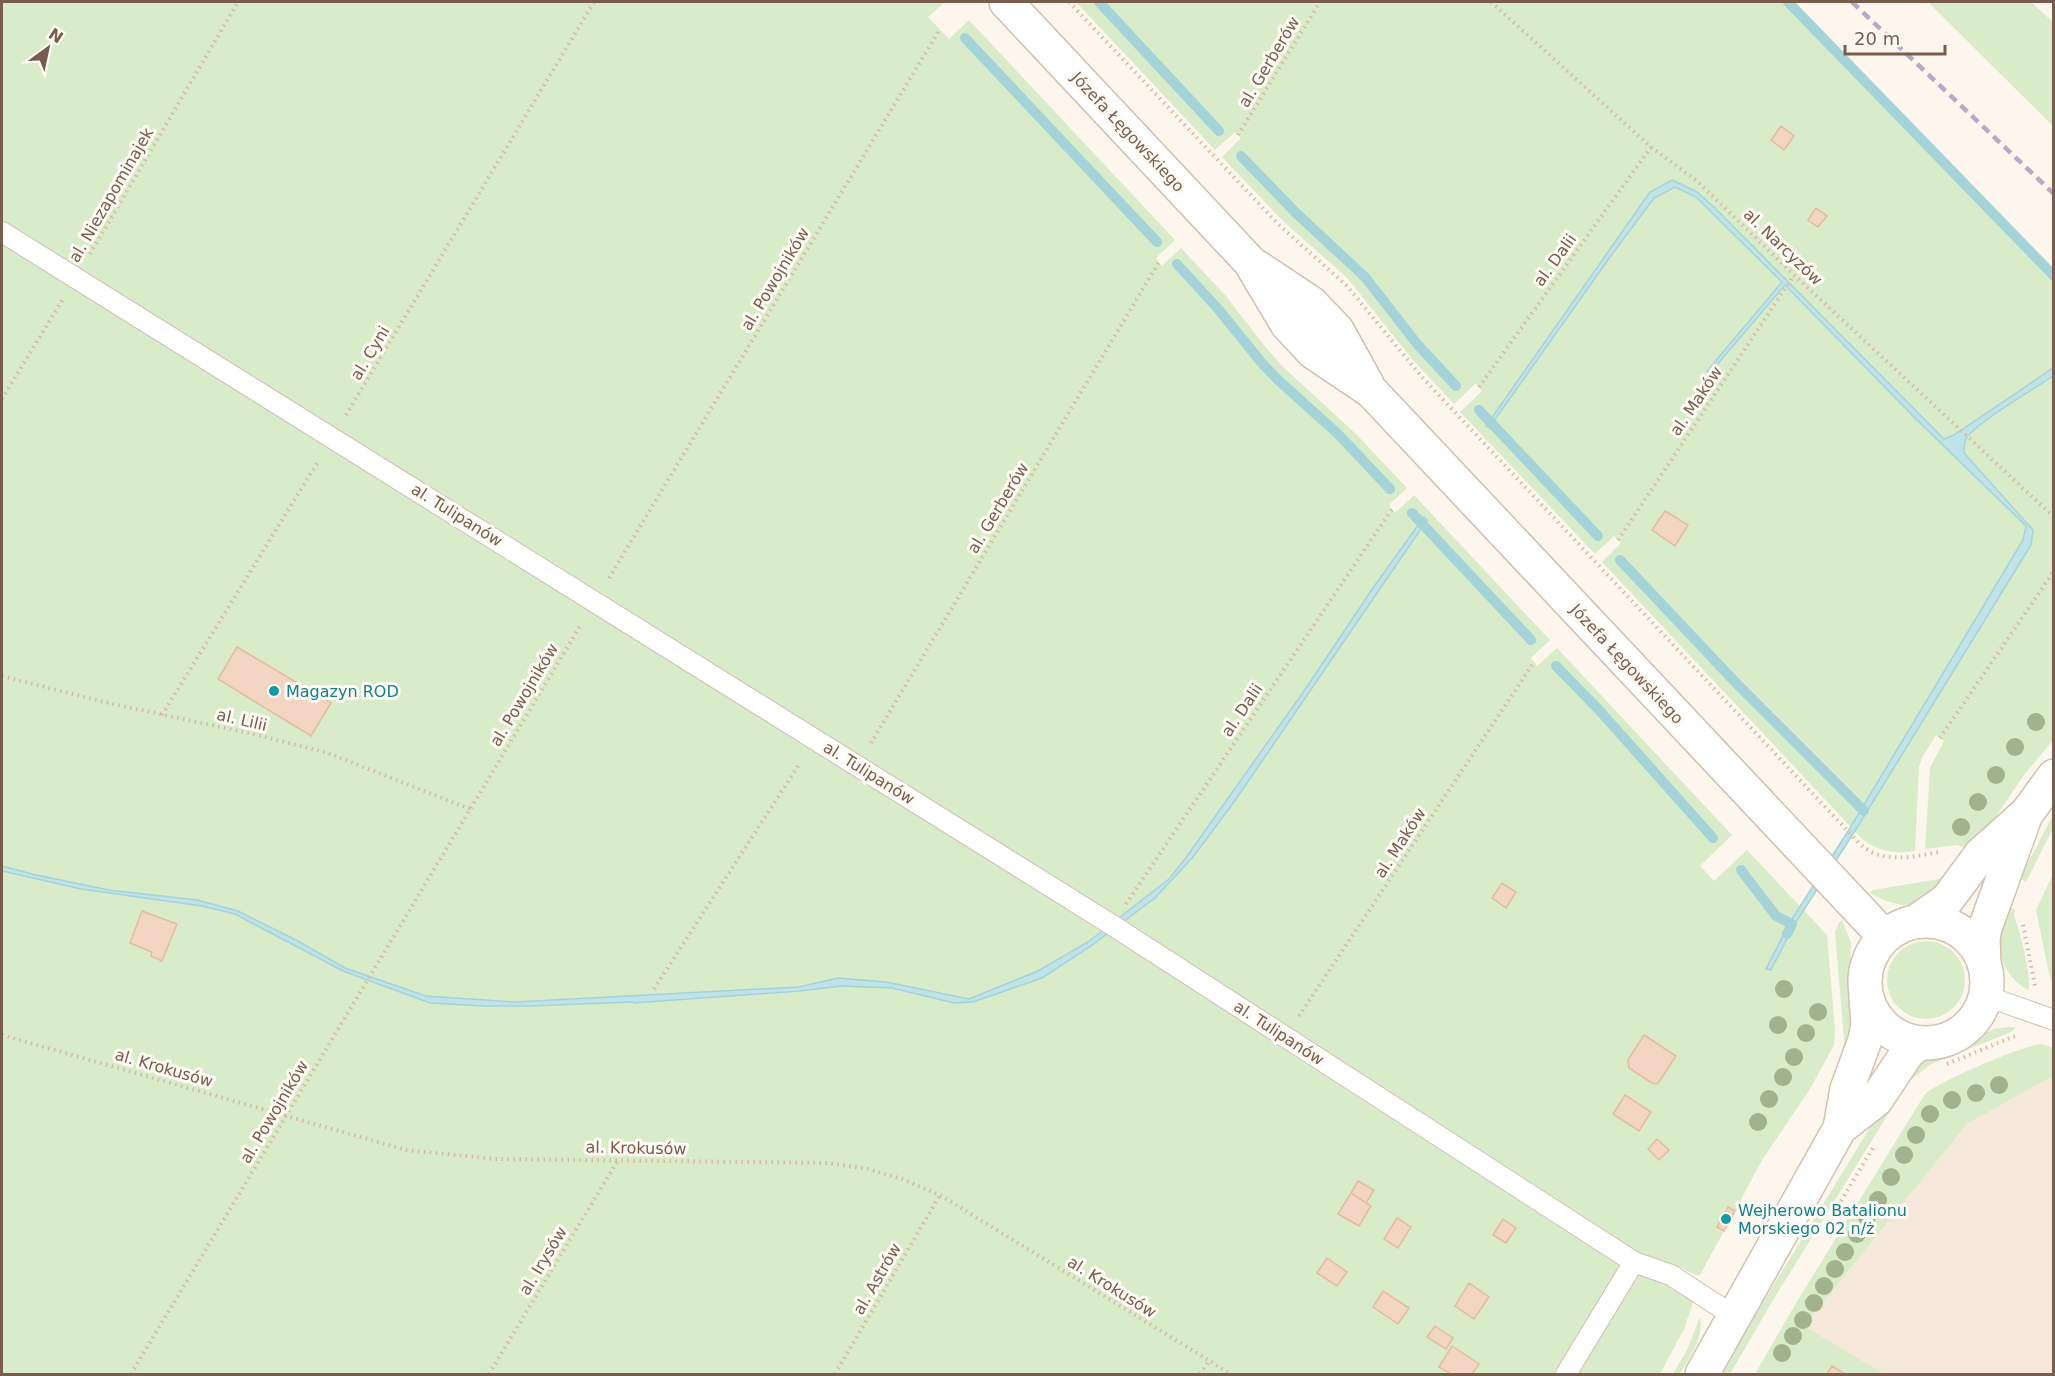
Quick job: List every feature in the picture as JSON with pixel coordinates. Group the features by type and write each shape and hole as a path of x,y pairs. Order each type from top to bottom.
{"main road":[{"name":"Józefa Łęgowskiego","path":"1006,2 1251,262 1287,324 1314,352 1371,391 1884,936"},
{"path":"1702,1374 1840,1128 1846,1089 1865,1040 1868,1024 1864,982 1866,965 1873,950 1884,936 1899,927 1917,921 1947,900 1977,860 2027,813 2054,776"},
{"path":"1866,998 1881,1024 1899,1037 1920,1043 1938,1042 1954,1037 1968,1027 1979,1013 1986,996 1987,980 1983,939 1985,928 2027,813"},
{"path":"1917,921 1934,921 1951,926 1965,935 1977,948 1984,964"},
{"path":"1840,1128 1876,1100 1908,1052 1920,1043"}],"lane":[{"name":"al. Tulipanów","path":"2,232 1112,925 1634,1262 1671,1275 1734,1316"},
{"path":"1986,996 2054,1020"},
{"path":"1566,1374 1634,1262"}],"path":[{"name":"al. Niezapominajek","path":"2,399 238,2"},
{"name":"al. Cyni","path":"162,715 333,438 594,2"},
{"path":"1069,2 1279,225 1347,286 1421,376 1859,843 1870,852 1886,857 1905,858 1953,850 1963,852 1977,860"},
{"name":"al. Gerberów","path":"1238,135 1320,2"},
{"name":"al. Narcyzów","path":"1491,2 1650,147 1697,182 2054,517"},
{"name":"al. Powojników","path":"131,1374 940,29"},
{"name":"al. Dalii","path":"1479,387 1650,147"},
{"name":"al. Gerberów","path":"858,766 1159,262"},
{"name":"al. Maków","path":"1618,540 1794,275"},
{"name":"al. Dalii","path":"1112,925 1392,509"},
{"path":"1940,738 2054,571"},
{"name":"al. Maków","path":"1286,1037 1534,662"},
{"name":"al. Lilii","path":"2,676 104,702 253,734 328,753 470,809"},
{"path":"654,989 815,740"},
{"path":"2023,923 2034,978 2033,992"},
{"path":"1946,1064 2020,1033"},
{"name":"al. Krokusów","path":"2,1035 406,1150 496,1159 828,1163 868,1169 902,1179 940,1196 1231,1374"},
{"path":"1836,1210 1877,1142"},
{"name":"al. Irysów","path":"489,1374 618,1159"},
{"name":"al. Astrów","path":"835,1374 940,1196"},
{"path":"1200,1374 1209,1361"}],"shaded area":[{"path":"2053,1076 2053,1374 1779,1374 1804,1326 1967,1124"}],"green space":[{"path":"2,2 945,2 928,17 949,39 969,20 1175,240 1156,258 1162,266 1181,248 1225,295 1281,365 1356,434 1407,488 1389,505 1395,513 1414,495 1550,640 1531,658 1537,666 1557,648 1732,835 1700,866 1714,881 1747,850 1827,935 1835,1030 1834,1045 1810,1089 1762,1160 1735,1211 1727,1207 1717,1227 1724,1231 1700,1275 1677,1266 1666,1284 1693,1302 1684,1329 1660,1374 2,1374"},
{"path":"1076,2 1782,2 2007,228 2053,278 2053,740 2024,775 1973,850 1957,845 1925,849 1930,768 1944,741 1936,735 1919,767 1915,851 1888,851 1863,840 1602,562 1621,543 1614,536 1595,554 1460,412 1482,391 1476,383 1454,404 1412,359 1348,279 1282,220 1222,157 1241,138 1235,132 1215,150"},
{"path":"1928,2 2031,2 2053,22 2053,126"},
{"path":"2053,815 2053,828 2026,882 2020,878"},
{"path":"2053,874 2054,985 2049,973 2036,910"},
{"path":"1946,878 1925,900 1916,904 1895,904 1870,893 1873,890"},
{"path":"2009,907 2015,910 2014,915 2029,975 2028,990 2008,972 2001,956 2000,929"},
{"path":"1842,920 1851,943 1849,981 1855,1024 1845,1051 1835,932"},
{"path":"1926,941 1941,944 1953,953 1962,965 1965,980 1962,995 1953,1007 1941,1016 1926,1019 1911,1016 1899,1007 1890,995 1887,980 1890,965 1899,953 1911,944"},
{"path":"2016,1028 1931,1064 1908,1082 1901,1078 1930,1055 1994,1029"},
{"path":"2041,1044 2053,1048 2053,1076 1967,1124 1804,1326 1884,1374 1845,1374 1833,1367 1827,1374 1755,1374 1796,1303 1925,1094 1981,1065"},
{"path":"1890,1095 1897,1100 1730,1374 1723,1374 1754,1317"},
{"path":"1700,1317 1700,1333 1695,1347 1680,1374 1673,1374 1687,1350"}],"water":[{"path":"1672,180 1697,192 1715,208 1944,439 1954,435 2053,368 2053,376 1981,424 1966,439 1964,446 1964,453 2033,530 2031,545 1855,831 1794,925 1771,970 1766,969 1790,922 1850,828 2023,540 2026,526 1915,418 1785,285 1710,373 1707,371 1782,282 1696,197 1675,187 1654,198 1489,428 1486,426 1650,192"},
{"path":"1424,517 1427,520 1234,802 1193,857 1155,898 1091,946 1042,978 973,1002 954,1003 892,988 842,986 634,1003 484,1006 430,1003 343,971 235,914 202,906 81,889 2,871 2,866 109,890 197,900 238,911 345,968 426,996 515,1002 799,987 838,978 886,982 969,999 1038,971 1088,942 1169,879 1304,691"}],"building":[{"path":"1781,126 1794,136 1784,150 1771,140"},
{"path":"1816,208 1827,216 1818,227 1808,220"},
{"path":"1665,511 1688,525 1675,546 1652,530"},
{"name":"Magazyn ROD","path":"237,647 331,703 311,736 218,679"},
{"path":"1502,883 1516,892 1506,908 1492,898"},
{"path":"142,911 177,924 162,961 151,956 152,952 130,943"},
{"path":"1644,1035 1676,1056 1656,1084 1629,1068 1628,1060"},
{"path":"1625,1095 1651,1112 1639,1131 1613,1114"},
{"path":"1657,1139 1669,1150 1659,1160 1648,1149"},
{"path":"1358,1181 1374,1190 1366,1203 1351,1193"},
{"path":"1351,1193 1371,1206 1359,1226 1338,1214"},
{"name":"Wejherowo Batalionu Morskiego 02 n/ż","path":"1728,1207 1735,1211 1724,1231 1717,1227"},
{"path":"1397,1218 1411,1227 1398,1248 1384,1239"},
{"path":"1503,1219 1516,1228 1506,1243 1493,1235"},
{"path":"1327,1258 1347,1272 1337,1286 1317,1273"},
{"path":"1469,1283 1489,1297 1474,1319 1455,1306"},
{"path":"1383,1291 1409,1308 1398,1324 1373,1307"},
{"path":"1435,1326 1453,1338 1446,1349 1427,1337"},
{"path":"1452,1346 1479,1364 1472,1374 1451,1374 1439,1367"},
{"path":"1832,1366 1845,1374 1827,1374"}],"waterway":[{"path":"1099,2 1219,131"},
{"path":"1788,2 2054,276"},
{"path":"965,38 1157,242"},
{"path":"1241,156 1295,212 1365,277 1418,345 1456,386"},
{"path":"1177,264 1277,379 1338,434 1390,489"},
{"path":"1479,410 1598,536"},
{"path":"1412,513 1531,640"},
{"path":"1620,560 1737,684 1864,811"},
{"path":"1556,666 1599,710 1713,838"},
{"path":"1741,870 1776,916 1792,924 1787,934"}],"railway":[{"path":"1852,2 2054,194"}],"place":[{"name":"Magazyn ROD","path":"274,691"},
{"name":"Wejherowo Batalionu Morskiego 02 n/ż","path":"1726,1219"}]}
